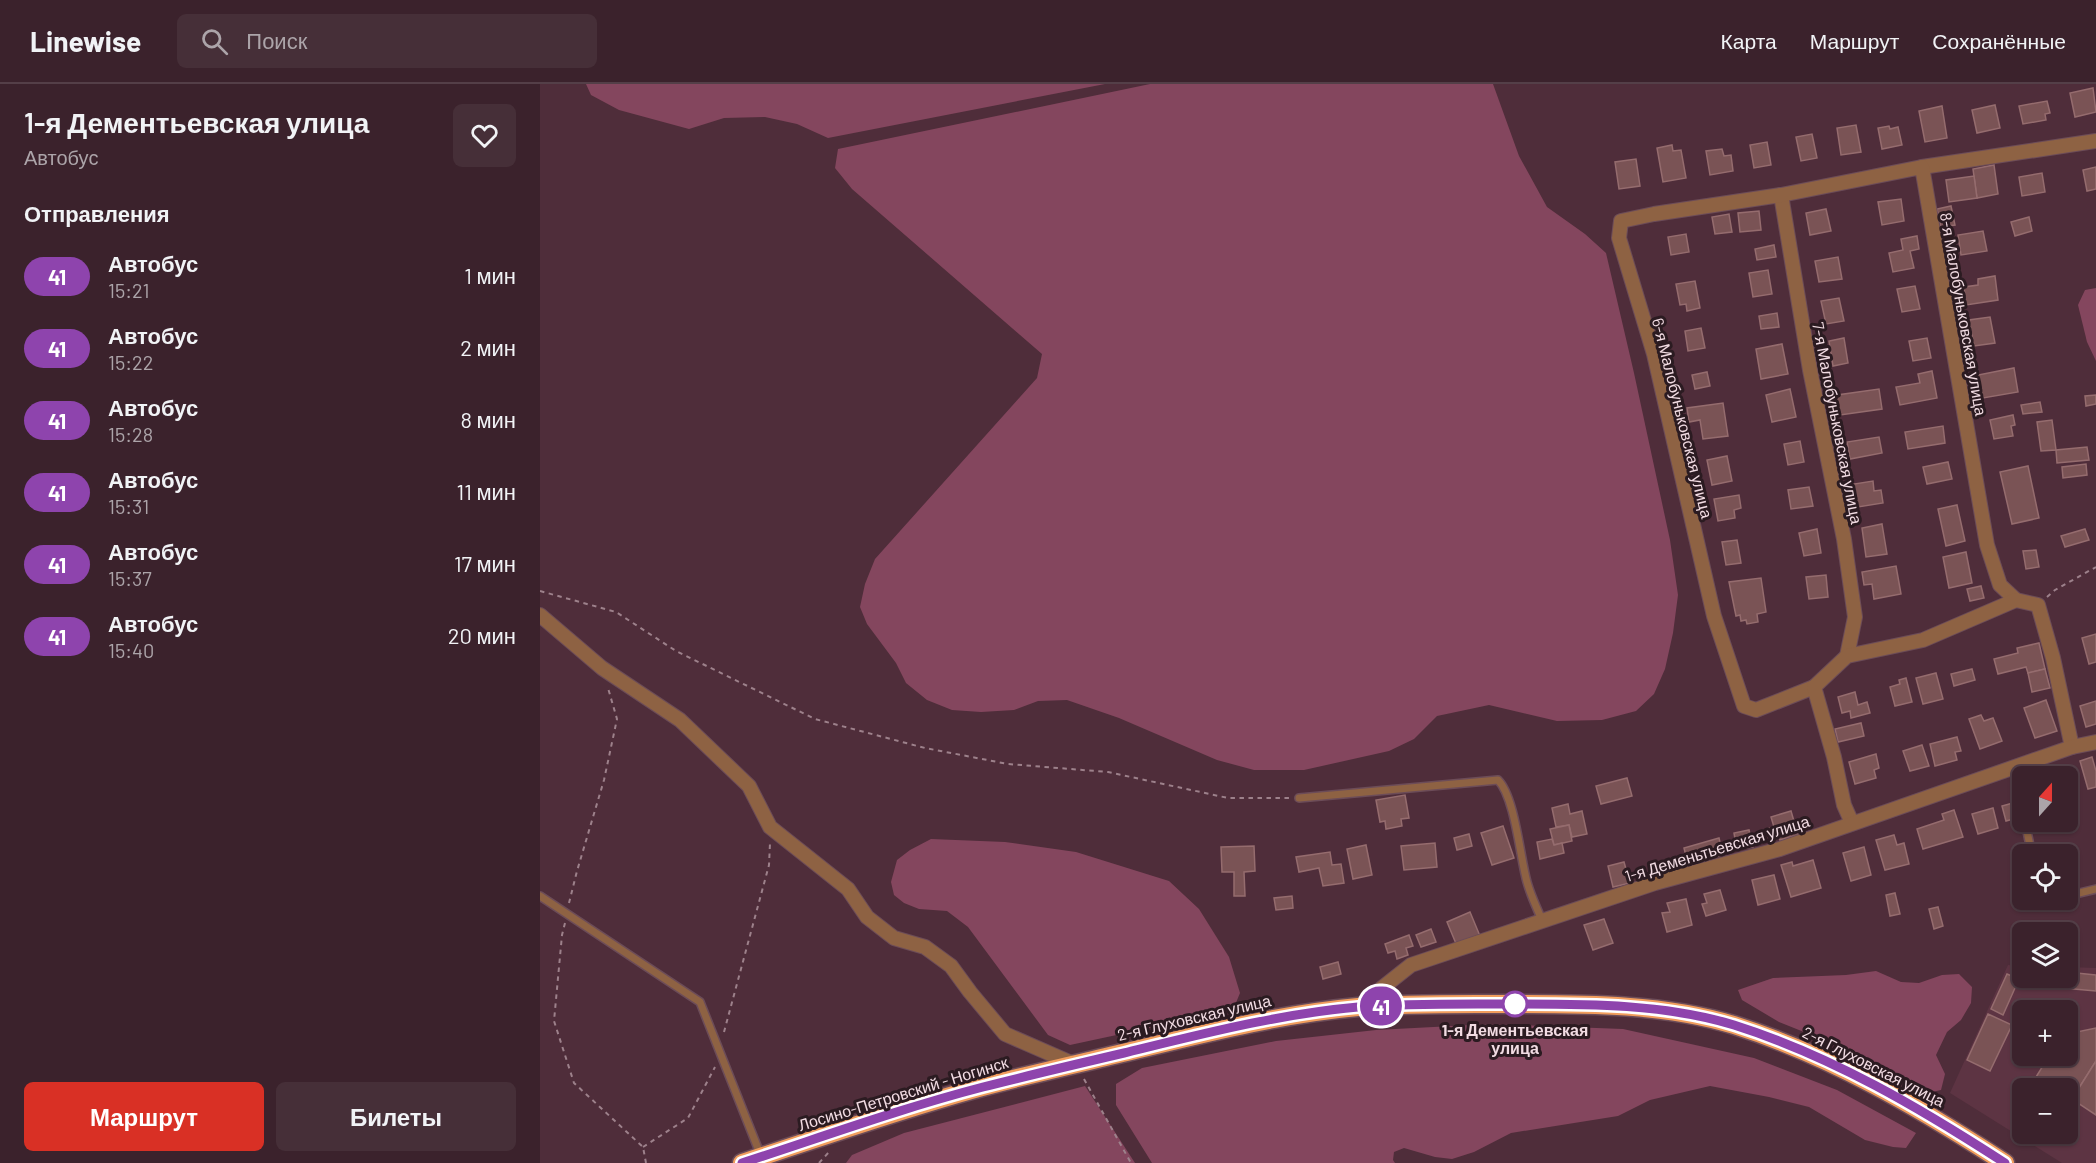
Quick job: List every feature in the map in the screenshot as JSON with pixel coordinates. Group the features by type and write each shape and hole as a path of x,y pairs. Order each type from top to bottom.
{"highway":[{"name":"2-я Глуховская улица","path":"1076,1065 1250,1022 1358,1007 1444,1004 1614,1006 1685,1014 1732,1025 1800,1049 1866,1081 1941,1122 2005,1163"},
{"name":"Лосино-Петровский - Ногинск","path":"742,1163 981,1087 1076,1065"}],"street":[{"path":"1781,195 1922,167 2096,141"},
{"name":"8-я Малобуньковская улица","path":"1922,167 1987,545 2000,585 2016,600"},
{"name":"7-я Малобуньковская улица","path":"1781,195 1808,359 1846,550 1855,617 1847,656"},
{"name":"6-я Малобуньковская улица","path":"1781,195 1621,221 1619,238 1654,354 1714,616 1743,706 1756,710 1814,687"},
{"path":"1852,823 1844,805 1834,757 1814,687 1847,656 1923,640 2016,600 2038,605 2053,658 2072,747"},
{"path":"540,615 602,668 680,720 749,786 770,828 848,890 867,918 894,938 925,947 951,966 1005,1034 1046,1054 1076,1065"},
{"name":"1-я Деменьтьевская улица","path":"2016,766 2072,747 2096,742"},
{"name":"1-я Деменьтьевская улица","path":"1358,1007 1412,965 1655,883 1780,849 2012,767"}],"lane":[{"path":"1299,798 1498,780 1504,786 1509,801 1527,884 1543,922"},
{"path":"2078,893 2096,889"},
{"path":"540,896 700,1002 761,1157"}],"path":[{"path":"2038,605 2055,590 2096,567"},
{"path":"540,591 616,612 676,651 814,719 925,748 1008,764 1108,772 1228,798 1299,798"},
{"path":"643,1147 688,1118 715,1067 769,865 770,828"},
{"path":"1076,1065 1131,1163"}],"shaded area":[{"path":"586,84 1105,84 828,138 797,124 765,117 724,118 689,129 619,110 591,95"},
{"path":"1150,84 1493,84 1519,156 1547,207 1585,234 1606,253 1634,373 1670,540 1678,595 1665,669 1654,694 1636,711 1602,720 1557,721 1489,705 1437,716 1414,739 1389,751 1304,770 1254,770 1217,760 1119,718 1067,700 1038,701 1014,710 981,712 952,710 927,700 906,683 896,663 867,624 860,607 865,584 875,559 1037,378 1042,354 852,189 835,168 838,149"},
{"path":"2096,288 2096,361 2087,342 2078,305 2085,290"},
{"path":"931,839 1005,842 1076,852 1169,881 1199,909 1229,957 1240,993 1233,1010 1070,1045 1048,1035 968,927 947,911 919,909 904,903 894,895 891,882 897,860"},
{"path":"2008,965 2012,965 2012,988 2078,988 2078,967 2096,968 2096,1163 2062,1163 2032,1144 2078,1144 2078,1078 2012,1078 2012,1132 1950,1093"},
{"path":"1876,971 1901,982 1919,983 1942,975 1959,974 1972,987 1971,1003 1961,1020 1947,1032 1936,1055 1945,1074 1941,1090 1927,1093 1864,1056 1779,1022 1742,1000 1738,990 1773,978 1846,975"},
{"path":"1491,1024 1623,1029 1754,1058 1837,1090 1916,1133 1906,1148 1893,1147 1865,1140 1809,1107 1710,1086 1650,1100 1618,1116 1511,1133 1474,1152 1452,1159 1435,1157 1404,1148 1394,1152 1395,1163 1152,1163 1116,1105 1116,1084 1142,1068 1276,1041 1376,1030"},
{"path":"1085,1086 1135,1163 846,1163 852,1155 904,1133"}],"building":[{"path":"2093,88 2096,112 2075,117 2070,93"},
{"path":"2047,101 2050,113 2045,114 2046,120 2023,124 2019,106"},
{"path":"1995,105 2000,128 1977,133 1972,110"},
{"path":"1942,106 1947,138 1925,142 1919,111"},
{"path":"1856,125 1861,152 1841,155 1837,128"},
{"path":"1889,126 1890,129 1898,127 1902,145 1882,149 1878,128"},
{"path":"1812,134 1817,158 1801,161 1796,137"},
{"path":"1767,142 1771,165 1754,168 1750,145"},
{"path":"1672,145 1673,151 1681,150 1686,178 1663,182 1657,148"},
{"path":"1722,149 1724,156 1731,155 1733,171 1710,175 1706,151"},
{"path":"1636,159 1640,186 1619,189 1615,162"},
{"path":"1994,165 1998,194 1977,198 1973,169"},
{"path":"2096,167 2096,189 2087,191 2083,170"},
{"path":"2042,173 2045,192 2022,196 2019,177"},
{"path":"1974,176 1977,198 1949,202 1946,180"},
{"path":"1901,199 1904,221 1882,225 1878,202"},
{"path":"1951,206 1955,225 1941,227 1937,209"},
{"path":"1826,209 1831,231 1810,235 1806,213"},
{"path":"1759,211 1761,230 1740,232 1738,213"},
{"path":"1729,214 1732,232 1715,234 1712,217"},
{"path":"2029,217 2032,231 2015,236 2011,222"},
{"path":"1983,231 1987,251 1961,255 1958,235"},
{"path":"1686,234 1689,252 1671,255 1668,237"},
{"path":"1917,236 1919,249 1910,251 1914,268 1893,272 1889,253 1903,250 1901,239"},
{"path":"1774,245 1776,257 1757,260 1755,249"},
{"path":"1838,257 1842,279 1819,282 1815,261"},
{"path":"1768,270 1772,294 1753,297 1749,273"},
{"path":"1995,276 1998,300 1966,305 1964,287 1978,285 1978,279"},
{"path":"1695,281 1700,308 1687,311 1686,304 1680,305 1676,284"},
{"path":"1915,286 1920,309 1902,312 1897,289"},
{"path":"1839,298 1844,321 1826,324 1821,301"},
{"path":"1777,313 1779,327 1761,329 1759,316"},
{"path":"1990,317 1995,343 1974,346 1969,320"},
{"path":"1701,328 1705,348 1688,351 1685,331"},
{"path":"1844,338 1848,363 1833,366 1829,341"},
{"path":"1927,338 1931,358 1913,361 1909,341"},
{"path":"1782,344 1788,374 1761,379 1756,349"},
{"path":"2014,368 2018,392 1983,398 1978,375"},
{"path":"1932,371 1937,398 1900,405 1896,387 1920,383 1918,374"},
{"path":"1707,372 1710,386 1695,389 1692,375"},
{"path":"1790,389 1796,417 1772,422 1766,395"},
{"path":"1879,389 1882,409 1833,416 1830,396"},
{"path":"2096,395 2096,404 2086,406 2085,396"},
{"path":"2040,402 2042,412 2023,414 2021,405"},
{"path":"1723,403 1728,436 1703,439 1700,420 1689,422 1687,408"},
{"path":"2013,415 2015,425 2011,426 2013,436 1994,439 1990,420"},
{"path":"2052,420 2056,450 2041,451 2037,422"},
{"path":"1943,426 1945,443 1908,449 1905,432"},
{"path":"1879,437 1882,453 1850,459 1847,442"},
{"path":"1800,441 1804,462 1788,465 1784,444"},
{"path":"2087,447 2089,460 2057,463 2056,450"},
{"path":"1727,456 1732,481 1712,485 1707,460"},
{"path":"1948,462 1952,479 1927,484 1923,467"},
{"path":"2086,464 2087,475 2063,478 2062,467"},
{"path":"2028,466 2039,518 2012,524 2000,472"},
{"path":"1873,481 1874,491 1881,490 1883,503 1858,507 1854,484"},
{"path":"1809,487 1813,506 1791,509 1788,490"},
{"path":"1739,495 1741,508 1734,510 1735,518 1718,521 1714,499"},
{"path":"1957,505 1965,541 1946,546 1938,509"},
{"path":"1882,524 1887,554 1866,557 1862,528"},
{"path":"1817,529 1821,553 1804,556 1799,533"},
{"path":"2085,529 2089,540 2065,547 2061,536"},
{"path":"1737,540 1741,563 1726,565 1722,542"},
{"path":"2036,550 2039,567 2026,569 2023,551"},
{"path":"1966,552 1972,583 1949,588 1943,557"},
{"path":"1896,566 1901,594 1874,599 1872,584 1864,585 1862,572"},
{"path":"1826,575 1828,597 1809,599 1806,577"},
{"path":"1761,578 1766,612 1757,614 1758,622 1747,624 1746,620 1741,621 1740,615 1736,616 1729,582"},
{"path":"1981,586 1984,598 1970,601 1967,589"},
{"path":"2096,634 2096,662 2089,664 2082,638"},
{"path":"2039,643 2045,669 2028,673 2026,667 1998,674 1994,659 2018,653 2017,648"},
{"path":"1972,669 1975,680 1954,686 1951,674"},
{"path":"2045,669 2050,688 2032,692 2028,673"},
{"path":"1936,673 1943,699 1923,704 1916,678"},
{"path":"1906,678 1912,702 1895,706 1890,687 1900,684 1899,680"},
{"path":"1855,692 1858,705 1867,702 1870,713 1851,718 1850,711 1842,713 1838,697"},
{"path":"2046,700 2057,731 2035,738 2024,708"},
{"path":"2096,701 2096,724 2086,727 2080,706"},
{"path":"1981,715 1984,721 1993,718 2002,741 1980,749 1969,719"},
{"path":"1861,723 1864,736 1838,742 1835,729"},
{"path":"1957,737 1961,751 1955,752 1957,760 1935,766 1930,744"},
{"path":"1922,745 1929,766 1910,771 1903,751"},
{"path":"1876,754 1879,768 1874,770 1876,778 1855,784 1849,762"},
{"path":"2092,757 2096,771 2096,787 2088,789 2080,761"},
{"path":"1627,778 1632,796 1601,804 1596,786"},
{"path":"1405,795 1409,818 1401,819 1402,826 1386,829 1385,821 1380,822 1376,800"},
{"path":"2012,803 2012,819 2006,821 2002,806"},
{"path":"1568,804 1570,814 1582,811 1587,834 1572,837 1569,825 1556,827 1552,808"},
{"path":"1993,808 1998,828 1978,834 1972,814"},
{"path":"1954,810 1963,837 1923,849 1917,829 1944,820 1942,814"},
{"path":"1791,811 1798,835 1780,840 1778,836 1770,838 1767,829 1774,827 1771,817"},
{"path":"1569,825 1572,841 1554,845 1550,829"},
{"path":"1503,826 1514,858 1492,865 1481,833"},
{"path":"1749,830 1753,847 1737,850 1734,833"},
{"path":"1469,834 1472,846 1457,850 1454,838"},
{"path":"1894,835 1897,845 1904,843 1909,864 1885,870 1876,840"},
{"path":"1719,838 1723,855 1688,864 1684,848"},
{"path":"1552,839 1554,845 1562,843 1564,853 1540,859 1537,842"},
{"path":"1435,843 1437,867 1404,870 1401,846"},
{"path":"1366,845 1372,875 1353,879 1347,849"},
{"path":"1254,846 1255,871 1244,872 1245,896 1234,896 1234,872 1222,872 1221,847"},
{"path":"1864,847 1871,875 1851,881 1843,853"},
{"path":"1330,852 1332,865 1341,864 1344,883 1323,886 1319,868 1299,872 1296,857"},
{"path":"1813,860 1821,888 1791,897 1781,865 1792,862 1793,866"},
{"path":"1624,862 1630,883 1613,887 1608,866"},
{"path":"1774,875 1780,899 1758,905 1752,880"},
{"path":"1720,890 1726,910 1706,916 1702,904 1707,903 1704,894"},
{"path":"1895,893 1900,914 1890,916 1886,895"},
{"path":"1292,896 1293,908 1276,910 1274,898"},
{"path":"1686,899 1692,925 1667,932 1662,913 1670,912 1667,903"},
{"path":"1938,907 1943,926 1934,929 1929,909"},
{"path":"1470,912 1480,936 1457,946 1447,922"},
{"path":"1604,919 1613,943 1593,950 1584,925"},
{"path":"1431,929 1436,942 1421,947 1416,935"},
{"path":"1409,935 1413,946 1406,948 1408,955 1397,959 1395,951 1388,953 1385,944"},
{"path":"1338,962 1341,974 1323,979 1320,967"},
{"path":"2078,973 2096,975 2096,991 2063,988 2078,988"},
{"path":"2007,974 2012,976 2012,988 2015,988 2003,1015 1991,1009"},
{"path":"1988,1014 2012,1025 1990,1071 1967,1060"},
{"path":"2096,1028 2096,1061 2078,1090 2078,1078 2036,1077 2043,1066 2078,1066 2078,1032"},
{"path":"2096,1061 2096,1115 2078,1103 2078,1090"}],"bus line":[{"name":"41","path":"742,1163 981,1087 1250,1022 1358,1007 1444,1004 1614,1006 1685,1014 1732,1025 1800,1049 1866,1081 1941,1122 2005,1163"}],"place":[{"name":"1-я Дементьевская улица","path":"1515,1004"}]}
